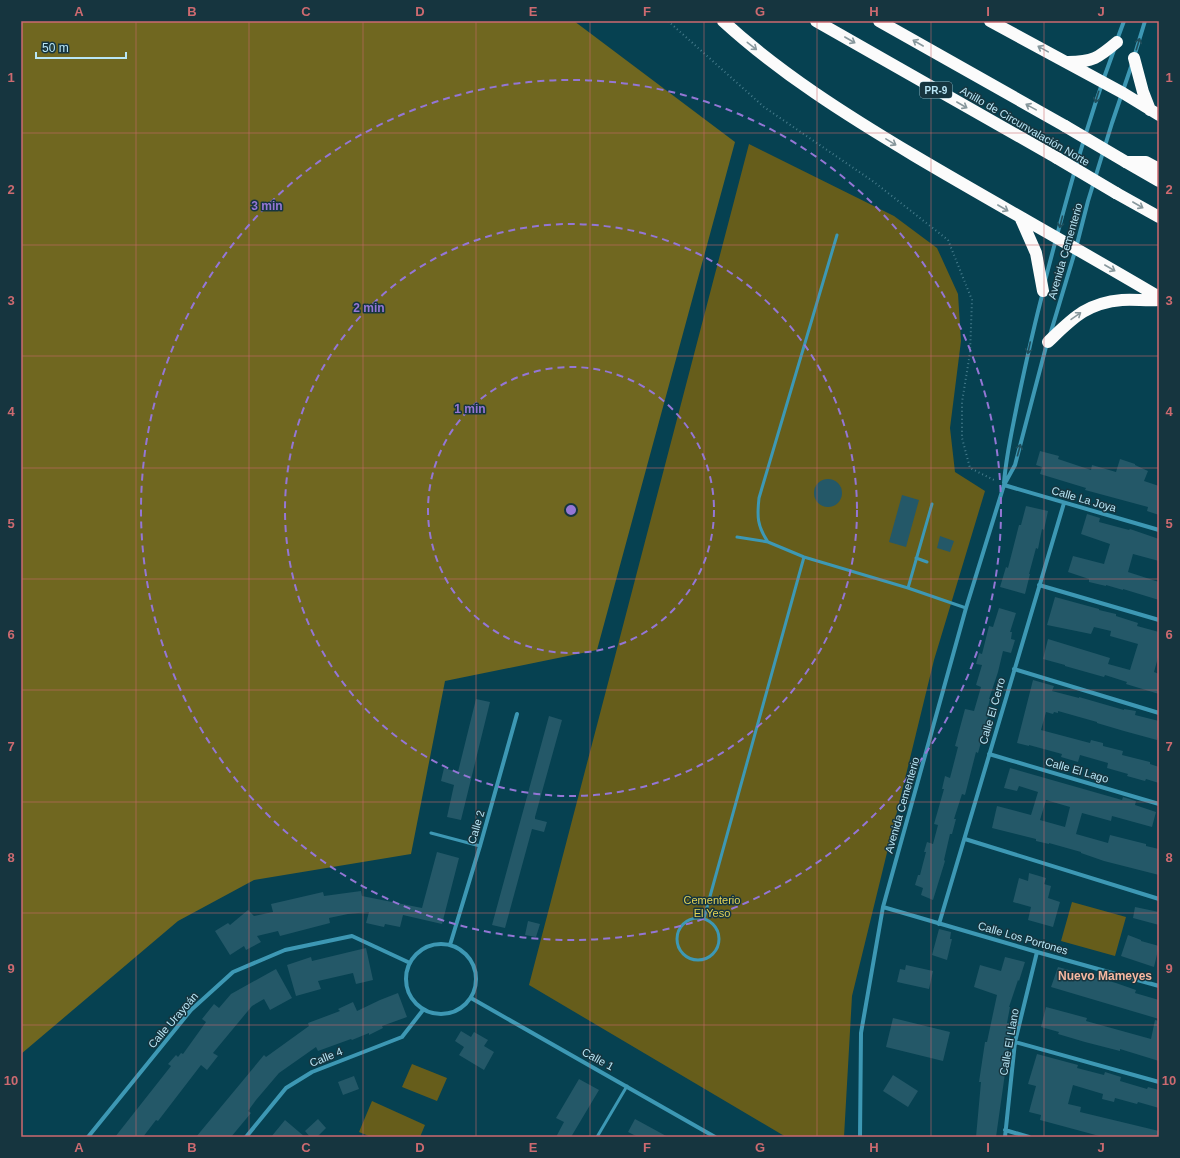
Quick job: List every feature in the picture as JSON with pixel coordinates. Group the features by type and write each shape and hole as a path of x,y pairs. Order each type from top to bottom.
{"highway":[{"path":"723,21 739,36 788,75 858,122 1021,219 1076,248 1159,297"},
{"name":"Anillo de Circunvalación Norte","path":"816,21 1159,217"},
{"name":"Anillo de Circunvalación Norte","path":"879,21 1159,181"},
{"path":"990,21 1123,93 1155,113"},
{"path":"1065,62 1090,61 1103,53 1116,42"},
{"path":"1134,58 1143,92 1155,113"},
{"path":"1126,162 1146,162 1159,169"},
{"path":"1021,219 1036,253 1043,291"},
{"path":"1048,342 1071,319 1092,306 1122,300 1159,300"}],"street":[{"name":"Avenida Cementerio","path":"1004,485 1006,459 1030,340 1071,184 1102,82 1124,21"},
{"name":"Avenida Cementerio","path":"860,1137 861,1033 883,907 966,608 1004,485 1015,465 1090,194 1145,21"},
{"name":"Calle La Joya","path":"1004,485 1159,530"},
{"name":"Calle El Cerro","path":"939,924 1064,503"},
{"path":"1039,585 1159,620"},
{"path":"1014,669 1159,713"},
{"name":"Calle 2","path":"450,945 480,846 517,714"},
{"name":"Calle El Lago","path":"989,754 1159,804"},
{"path":"965,839 1159,898"},
{"name":"Calle Los Portones","path":"883,907 1159,986"},
{"name":"Calle Urayoán","path":"88,1137 191,1010 233,972 285,950 352,936 410,963"},
{"path":"438,944 450,945 462,950 471,960 476,972 476,986 471,998 458,1011 440,1015 423,1010 413,1001 407,989 406,976 410,963 417,954 426,947 438,944"},
{"name":"Calle El Llano","path":"1005,1137 1015,1042 1037,952"},
{"name":"Calle 1","path":"471,998 715,1137"},
{"name":"Calle 4","path":"246,1137 286,1088 312,1072 402,1037 423,1010"},
{"path":"1015,1042 1159,1082"},
{"path":"1005,1130 1029,1137"}],"lane":[{"path":"768,542 761,532 757,516 759,498 837,236"},
{"path":"908,588 932,504"},
{"path":"737,537 768,542 804,558 908,588 966,608"},
{"path":"704,918 804,558"},
{"path":"916,558 927,562"},
{"path":"431,833 480,846"},
{"path":"697,917 704,918 716,927 719,934 718,948 707,959 700,961 686,958 681,953 676,940 680,927 690,919 697,917"},
{"path":"597,1137 627,1086"}],"path":[{"path":"668,21 764,108 874,182 948,240 972,300 970,353 962,402 962,438 970,468 1004,485"}],"green space":[{"name":"Cementerio El Yeso","path":"749,144 894,216 937,248 958,294 961,341 950,428 955,472 985,491 934,660 852,996 844,1137 786,1137 529,985"},
{"path":"1072,902 1126,917 1115,956 1061,941"},
{"path":"412,1064 447,1078 437,1101 402,1087"},
{"path":"372,1101 425,1125 420,1137 371,1137 359,1132"}],"shaded area":[{"path":"21,21 574,21 735,142 597,650 445,681 411,854 254,880 178,921 21,1054"}],"building":[{"path":"1040,451 1059,456 1058,459 1091,470 1092,465 1116,472 1120,459 1135,464 1148,471 1144,481 1159,486 1159,515 1147,511 1148,507 1085,490 1086,488 1040,474 1042,467 1036,465"},
{"path":"828,479 838,483 842,493 838,503 828,507 818,503 814,493 818,483"},
{"path":"902,495 919,500 906,547 889,542"},
{"path":"1026,506 1048,511 1044,530 1042,529 1038,549 1036,548 1025,594 1000,587 1006,567 1008,568 1019,525 1021,525"},
{"path":"1087,514 1100,518 1099,522 1130,529 1159,539 1159,561 1133,554 1128,572 1159,582 1159,600 1123,589 1089,582 1089,579 1068,572 1073,556 1104,564 1110,544 1081,534"},
{"path":"940,536 954,541 950,552 937,548"},
{"path":"1055,597 1116,614 1116,616 1138,623 1137,626 1159,632 1159,654 1154,672 1159,674 1159,694 1126,684 1127,682 1105,675 1104,677 1043,659 1048,639 1110,658 1108,664 1130,670 1138,644 1110,636 1111,631 1094,627 1091,634 1047,625"},
{"path":"999,608 1016,613 1010,632 1012,632 1011,639 1015,640 1011,653 1003,651 989,699 986,715 988,716 978,753 976,752 965,795 962,794 954,819 956,819 952,834 950,834 945,861 933,900 921,895 923,888 915,885 918,875 920,875 927,842 933,844 938,825 934,824 944,789 942,789 945,776 950,778 958,747 955,746 965,709 974,711 981,687 976,685 982,665 976,664 979,653 982,654 989,626 993,627"},
{"path":"1033,680 1054,686 1052,691 1124,710 1136,711 1135,715 1159,721 1157,740 1058,711 1058,713 1054,712 1053,714 1046,712 1041,730 1090,743 1091,740 1103,743 1103,746 1123,751 1122,755 1150,762 1150,764 1159,767 1159,783 1127,776 1128,774 1107,768 1108,763 1080,755 1078,762 1061,757 1062,754 1017,743"},
{"path":"476,699 490,702 461,820 447,817 454,785 441,781 444,768 458,772"},
{"path":"549,716 562,720 535,817 535,819 547,822 544,832 532,829 505,928 492,925"},
{"path":"1010,768 1122,800 1123,797 1136,801 1135,805 1156,812 1152,827 1112,816 1111,821 1082,813 1076,834 1108,843 1110,835 1146,844 1146,846 1159,849 1159,875 1104,861 1081,852 992,828 997,806 1031,815 1038,792 1019,786 1017,791 1004,788","holes":["1046,800 1070,807 1065,827 1040,820"]},
{"path":"437,852 459,858 442,924 403,915 400,927 385,924 384,927 366,923 369,912 348,914 329,918 330,923 280,936 278,931 257,936 261,942 246,950 244,946 230,955 215,931 228,923 230,925 248,910 254,916 273,912 271,904 323,892 324,896 361,891 362,896 422,908"},
{"path":"1029,873 1046,878 1044,884 1051,886 1048,898 1060,902 1053,927 1028,920 1031,907 1013,902 1019,878 1028,881"},
{"path":"1135,907 1159,912 1159,925 1133,918"},
{"path":"528,921 540,924 536,937 525,935"},
{"path":"939,929 951,932 950,939 952,939 947,960 932,955"},
{"path":"1128,935 1141,941 1159,946 1154,967 1121,956"},
{"path":"366,948 373,980 356,984 353,973 318,981 321,989 296,996 287,965 311,957 312,961"},
{"path":"1005,957 1025,962 1009,1007 1007,1023 1012,1024 996,1137 976,1137 981,1082 979,1082 985,1042 987,1042 997,995 974,987 980,965 1001,971"},
{"path":"906,965 933,971 929,989 897,982 900,969 905,970"},
{"path":"1058,967 1116,983 1136,990 1135,993 1159,1000 1159,1019 1051,987"},
{"path":"276,969 292,998 270,1010 264,999 252,1006 213,1053 218,1056 207,1070 201,1065 158,1121 156,1120 143,1137 115,1137 171,1066 168,1064 176,1055 178,1057 181,1053 183,1054 206,1022 202,1019 214,1004 219,1008 231,994"},
{"path":"398,993 407,1017 382,1026 383,1028 369,1035 369,1033 318,1051 316,1047 279,1073 256,1100 248,1111 251,1113 231,1137 196,1137 264,1055 266,1057 309,1026 308,1023 340,1011 338,1009 353,1002 357,1011"},
{"path":"1046,1007 1087,1018 1086,1021 1151,1039 1155,1020 1159,1021 1159,1061 1120,1049 1120,1051 1085,1042 1041,1027"},
{"path":"893,1018 950,1032 943,1061 886,1047"},
{"path":"461,1031 471,1037 474,1032 488,1040 484,1046 494,1052 484,1070 459,1055 464,1047 455,1041"},
{"path":"1037,1054 1078,1065 1077,1068 1104,1075 1105,1072 1121,1077 1120,1081 1147,1089 1148,1087 1159,1090 1159,1108 1115,1098 1114,1102 1102,1099 1103,1094 1073,1085 1068,1104 1081,1107 1080,1112 1159,1131 1159,1137 1103,1137 1040,1120 1041,1115 1029,1112 1036,1086 1028,1084"},
{"path":"893,1075 918,1091 908,1107 883,1091"},
{"path":"354,1076 359,1089 343,1095 338,1082"},
{"path":"579,1079 599,1090 571,1137 556,1137 564,1122 556,1118"},
{"path":"318,1119 326,1128 317,1137 310,1137 305,1131"},
{"path":"635,1119 668,1137 638,1137 628,1132"},
{"path":"285,1120 305,1137 271,1137"}],"district":[{"name":"Nuevo Mameyes","path":"1105,976"}]}
